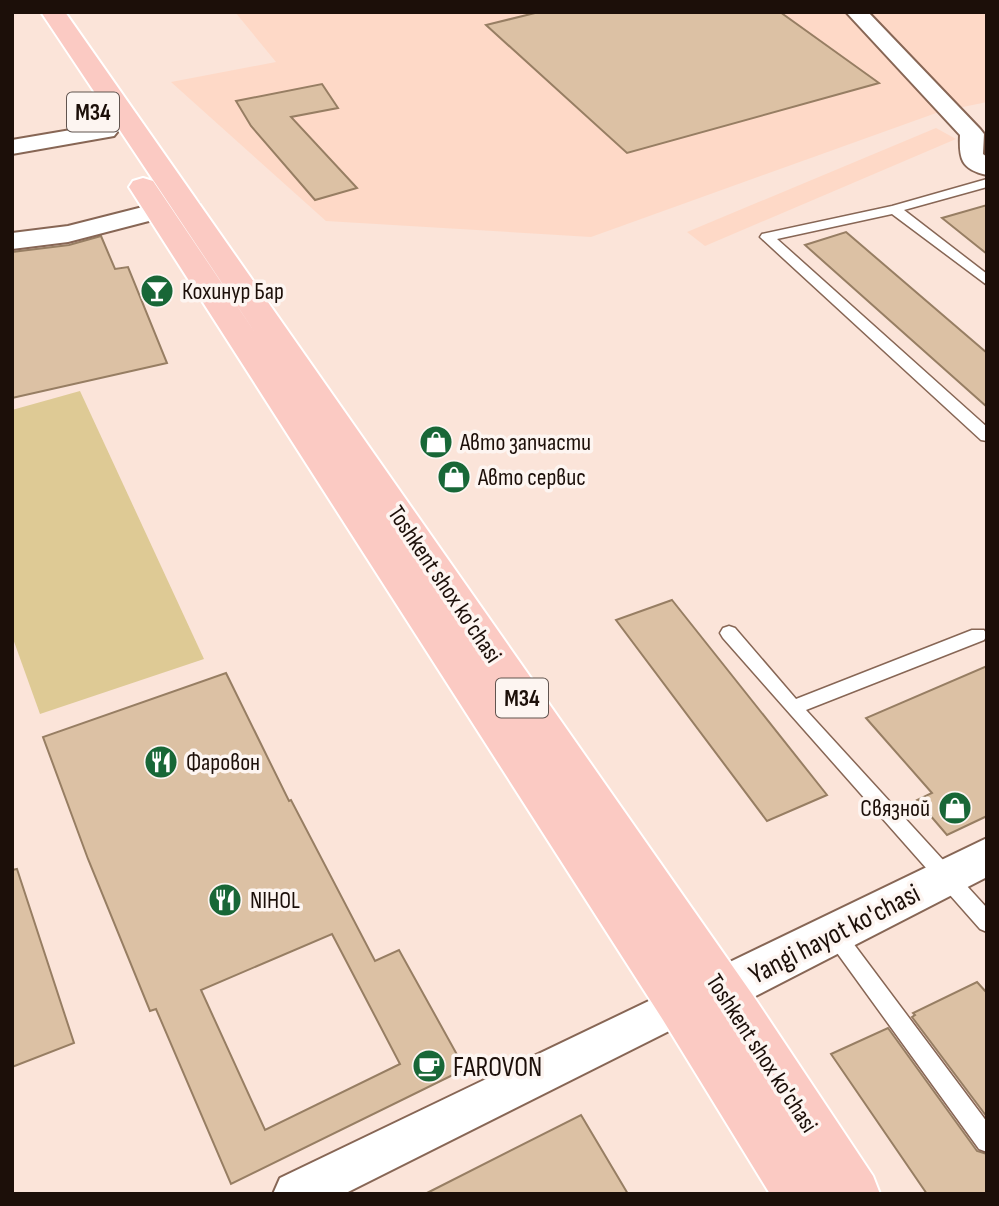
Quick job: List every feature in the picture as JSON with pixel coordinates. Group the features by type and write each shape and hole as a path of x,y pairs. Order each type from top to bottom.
{"main road":[{"name":"Toshkent shox ko'chasi","path":"27,12 106,131 173,208"},
{"name":"Toshkent shox ko'chasi","path":"53,12 173,208 700,997 853,1194"},
{"name":"Toshkent shox ko'chasi","path":"700,997 800,1194"}],"street":[{"path":"856,12 972,134 971,157 987,168"},
{"path":"12,147 106,131"},
{"path":"12,241 68,234 173,208"},
{"name":"Yangi hayot ko'chasi","path":"700,997 987,856"},
{"path":"296,1194 700,997"}],"lane":[{"path":"987,183 894,209 767,237 987,436"},
{"path":"894,209 987,281"},
{"path":"729,633 944,878 987,923"},
{"path":"793,708 978,635"},
{"path":"834,933 987,1141"}],"shaded area":[{"path":"235,12 987,12 987,102 939,112 591,237 326,221 171,82 276,62"},
{"path":"936,128 956,139 705,246 687,232"},
{"path":"80,391 204,659 40,714 12,636 12,410"}],"building":[{"path":"539,12 780,12 879,83 627,153 486,25"},
{"path":"322,84 338,108 291,117 357,188 315,200 251,126 236,101"},
{"path":"987,205 987,254 942,218"},
{"path":"846,232 987,353 987,407 805,245"},
{"path":"101,236 115,269 128,267 167,363 12,398 12,252 69,245"},
{"path":"672,600 827,795 767,821 616,620"},
{"path":"987,666 987,816 947,835 917,800 932,793 866,718"},
{"path":"226,673 289,801 291,800 375,961 399,950 465,1069 231,1184 156,1009 150,1011 88,859 43,737","holes":["332,934 400,1064 265,1130 201,990"]},
{"path":"17,869 74,1043 12,1067 12,870"},
{"path":"977,982 987,993 987,1117 912,1017 915,1015 913,1013"},
{"path":"888,1028 977,1151 987,1154 987,1194 927,1194 831,1054"},
{"path":"581,1115 628,1194 425,1194"}],"place":[{"name":"Кохинур Бар","path":"157,291"},
{"name":"Авто запчасти","path":"436,442"},
{"name":"Авто сервис","path":"454,477"},
{"name":"Фаровон","path":"161,762"},
{"name":"Связной","path":"955,808"},
{"name":"NIHOL","path":"225,900"},
{"name":"FAROVON","path":"429,1066"}]}
